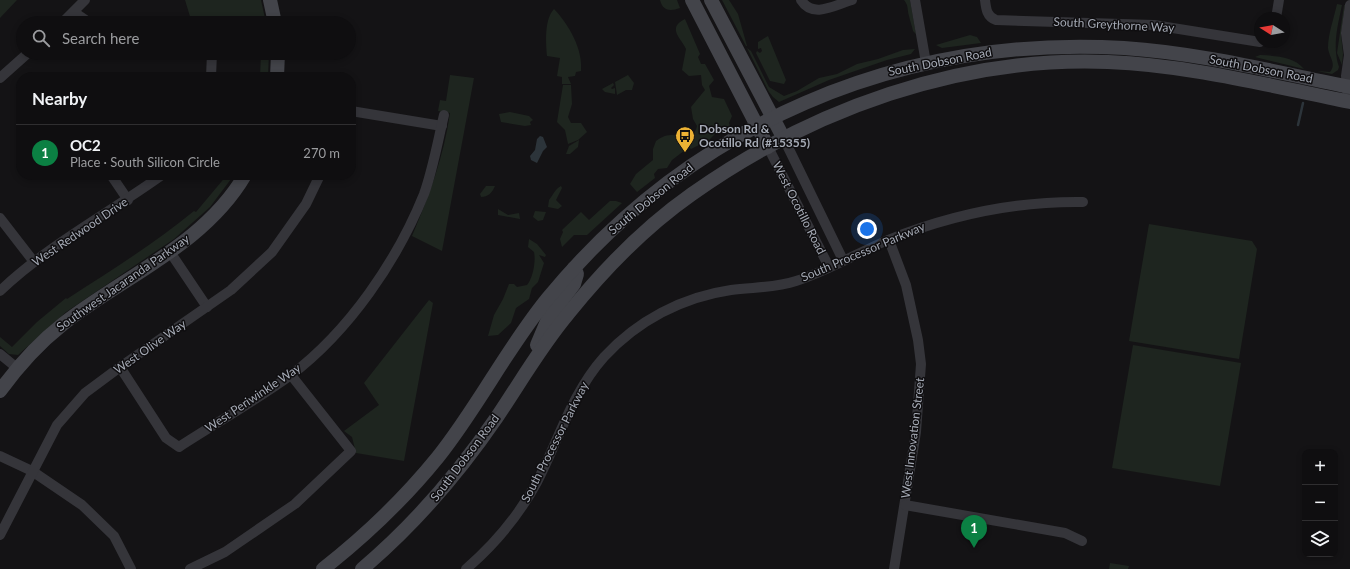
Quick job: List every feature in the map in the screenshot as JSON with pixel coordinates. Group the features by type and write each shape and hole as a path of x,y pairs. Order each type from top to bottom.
{"main road":[{"path":"270,0 273,16"},
{"name":"West Ocotillo Road","path":"692,0 768,147"},
{"name":"West Ocotillo Road","path":"711,0 784,139"},
{"name":"South Dobson Road","path":"323,569 346,551 384,517 439,456 524,330 574,268 621,221 669,181 714,150 772,117 851,84 926,63 998,51 1057,47 1121,48 1188,55 1349,86"},
{"path":"277,72 278,60"},
{"name":"South Dobson Road","path":"362,569 405,530 443,488 498,415 529,366 566,316 602,274 639,238 691,194 768,147 784,139 868,101 895,92 982,70 1043,63 1106,62 1166,67 1348,102"},
{"name":"Southwest Jacaranda Parkway","path":"0,391 17,368 63,324 170,252 209,220 233,194 242,180"},
{"path":"529,366 548,319 574,284 577,274 574,268"}],"street":[{"path":"70,16 85,0"},
{"path":"801,0 809,9 816,11 852,0"},
{"path":"915,0 926,63"},
{"name":"South Greythorne Way","path":"985,0 988,14 992,18 1154,25 1254,41"},
{"path":"1277,12 1279,0"},
{"path":"1348,102 1349,86 1346,76 1349,55 1346,33 1350,5"},
{"path":"74,12 80,16"},
{"path":"0,78 20,60"},
{"path":"211,72 212,60"},
{"path":"356,112 442,126"},
{"name":"West Periwinkle Way","path":"120,367 166,438 179,447 291,375 319,350 352,316 396,254 424,193 444,115"},
{"name":"West Ocotillo Road","path":"784,139 843,260"},
{"name":"West Ocotillo Road","path":"768,147 829,267"},
{"path":"114,180 128,200"},
{"name":"West Redwood Drive","path":"0,291 34,262 128,200 155,180"},
{"name":"West Olive Way","path":"0,535 57,425 85,393 231,290 272,252 306,204 318,180"},
{"name":"South Processor Parkway","path":"466,569 492,544 523,504 548,458 574,400 588,377 625,337 646,320 670,308 696,299 731,290 776,286 795,281 931,223 1011,206 1083,202"},
{"path":"0,218 34,262"},
{"name":"West Innovation Street","path":"889,240 908,293 918,340 921,364 919,414 894,569"},
{"path":"170,252 207,307"},
{"path":"0,354 17,368"},
{"path":"190,569 225,552 295,504 351,451 291,375"},
{"path":"0,456 32,471 82,504 114,536 131,569"},
{"path":"905,505 1065,533 1082,541"}],"shaded area":[{"path":"0,0 17,0 0,18"},
{"path":"185,0 261,0 264,16 190,16"},
{"path":"660,0 677,0 680,8 674,10 665,9"},
{"path":"722,0 729,0 738,14 747,46 746,46"},
{"path":"904,0 910,0 916,34 913,31 906,2"},
{"path":"1337,4 1342,5 1337,28 1336,43 1339,67 1338,70 1332,74 1317,71 1330,72 1333,66 1328,43"},
{"path":"1344,5 1341,35 1343,54 1342,65 1337,53"},
{"path":"554,9 570,30 580,54 581,71 576,72 575,76 568,77 571,84 562,84 562,77 557,76 560,58 547,56 547,25"},
{"path":"685,19 700,54 698,57 701,64 705,64 714,80 709,86 712,97 724,99 732,116 729,123 730,126 721,128 709,140 691,149 689,147 672,160 667,168 658,169 654,174 655,178 637,192 630,184 636,174 653,160 653,149 656,141 669,135 689,136 693,134 697,126 693,119 691,107 705,90 702,85 701,75 689,76 682,70 686,49 676,30 679,22"},
{"path":"970,35 977,37 981,43 942,48 936,45"},
{"path":"768,36 786,80 784,84 770,81 756,53 757,51 760,53 762,51 761,48 758,49 758,42"},
{"path":"747,48 751,51 769,87 784,96 797,91 819,78 837,74 857,64 878,59 903,50 915,49 911,54 887,60 829,80 779,102 769,92"},
{"path":"1260,55 1278,56 1290,59 1295,61 1304,69 1255,57"},
{"path":"261,60 269,60 268,72 260,72"},
{"path":"450,75 474,78 442,251 412,236 430,191 444,145 450,113 438,111 440,100 446,101"},
{"path":"628,75 634,83 632,90 626,90 617,95 615,82"},
{"path":"613,83 614,85 611,88 615,88 615,94 605,92 602,89"},
{"path":"563,85 571,85 572,104 568,117 571,123 581,123 587,132 578,140 568,144 565,130 557,122"},
{"path":"510,112 529,116 533,120 530,122 531,125 525,126 501,122 499,114"},
{"path":"540,136 543,137 547,147 543,151 537,163 531,160 530,156 535,150 537,139"},
{"path":"579,140 578,147 570,154 566,154 569,146"},
{"path":"223,180 230,180 210,207 174,239 66,312 18,355 9,354 0,346 0,337 12,347 37,322 66,298 67,299 132,257 194,211 196,212"},
{"path":"486,186 495,186 490,194 481,197 480,194"},
{"path":"561,186 562,188 556,200 562,206 558,209 548,207 549,200"},
{"path":"610,201 622,203 587,235 574,235 562,247 560,239 563,232 562,230 581,212 589,220"},
{"path":"498,209 508,215 519,213 520,219 498,215"},
{"path":"535,211 546,212 543,220 538,221 533,217"},
{"path":"1149,224 1252,241 1257,249 1239,359 1129,341"},
{"path":"529,239 537,244 546,255 545,257 539,255 544,263 538,282 532,288 529,299 516,308 511,323 498,335 488,336 494,315 509,284 514,284 517,287 527,285 531,278 534,269 535,256 534,252 528,247"},
{"path":"429,300 433,303 404,461 356,453 352,437 344,431 379,405 364,383"},
{"path":"1133,345 1241,363 1220,486 1112,468"},
{"path":"1110,563 1129,566 1128,569 1109,569"}],"waterway":[{"path":"1298,125 1303,103"}],"place":[{"name":"Dobson Rd & Ocotillo Rd (#15355)","path":"685,153"},
{"name":"OC2","path":"974,548"}]}
